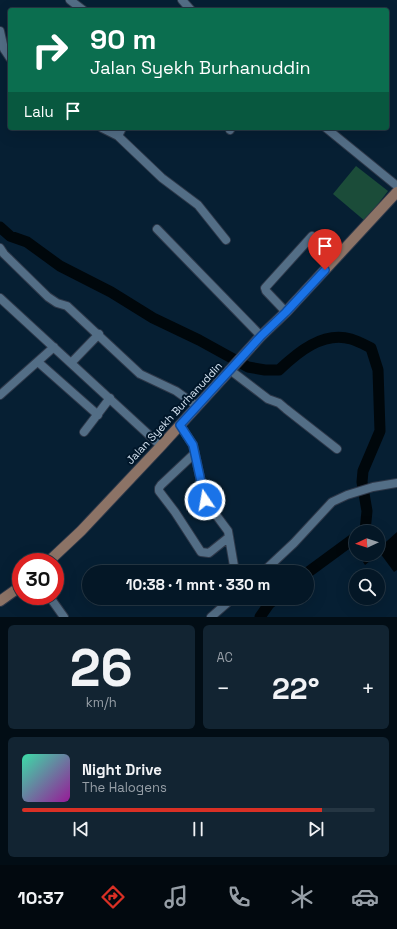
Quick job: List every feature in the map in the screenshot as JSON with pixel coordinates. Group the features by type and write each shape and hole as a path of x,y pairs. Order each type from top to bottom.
{"main road":[{"name":"Jalan Syekh Burhanuddin","path":"58,553 81,531 161,446 232,367 286,312 397,192"},
{"path":"0,601 12,592"}],"street":[{"path":"70,0 80,8"},
{"path":"182,0 189,8"},
{"path":"0,31 4,49 8,55"},
{"path":"106,130 116,135 162,178 198,204 226,240"},
{"path":"116,135 120,130"},
{"path":"328,130 397,186"},
{"path":"157,229 261,336"},
{"path":"286,312 266,291 266,288 312,236"},
{"path":"1,253 48,297 57,303 67,306 140,374 176,391 197,406"},
{"path":"0,298 161,446"},
{"path":"71,363 98,334"},
{"path":"0,395 54,347"},
{"path":"38,362 98,415"},
{"path":"232,367 268,399 279,403 286,408 337,449"},
{"path":"84,432 110,398"},
{"path":"180,425 191,441 205,500 226,528 229,537 233,565"},
{"path":"195,453 161,485 159,491 202,552 208,553 229,537"},
{"path":"270,565 294,543 327,507 338,498 373,487 397,483"},
{"path":"55,605 64,617"},
{"path":"211,617 225,605"}],"green space":[{"path":"356,166 388,191 365,221 333,194"}],"shaded area":[{"path":"397,532 397,570 394,572 385,560 385,543"},
{"path":"364,561 370,561 365,565 363,562"}],"waterway":[{"path":"0,227 10,236 27,242 60,266 111,292 153,318 199,340 248,367 265,370 279,370 303,350 331,338 341,337 351,339 371,348 378,370 380,431 363,471 362,482 367,511 366,525"},
{"path":"314,568 349,542"},
{"path":"260,617 268,605"}],"route":[{"path":"205,500 193,445 180,425 261,336 286,312 325,270"}]}
